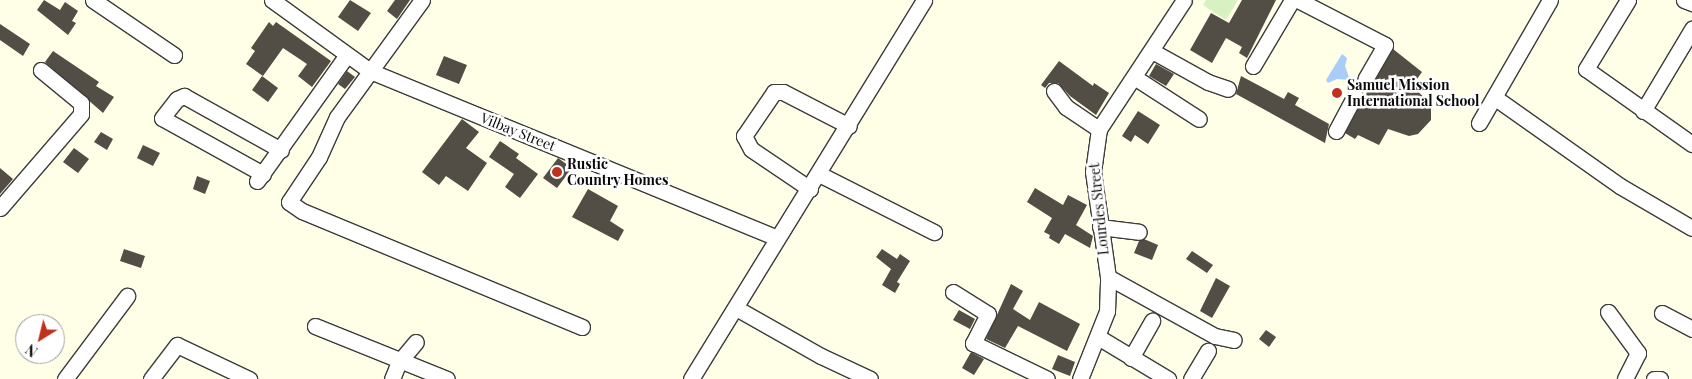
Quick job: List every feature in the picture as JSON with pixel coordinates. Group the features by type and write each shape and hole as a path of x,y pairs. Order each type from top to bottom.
{"street":[{"path":"93,0 174,55"},
{"name":"Vilbay Street","path":"272,0 346,56 370,71 777,238"},
{"path":"422,0 337,117 319,158 290,202 311,214 582,327"},
{"path":"691,379 777,238 849,126 924,0"},
{"name":"Lourdes Street","path":"1080,379 1098,338 1107,311 1108,277 1093,172 1099,129 1184,0"},
{"path":"1253,66 1292,0"},
{"path":"1298,0 1384,45 1365,79"},
{"path":"1479,123 1550,0"},
{"path":"1628,0 1586,69 1692,144"},
{"path":"1684,0 1692,3"},
{"path":"1643,111 1692,29"},
{"path":"1152,51 1208,82 1228,89"},
{"path":"281,150 184,96 177,98 162,118 260,178 281,150 346,56"},
{"path":"0,208 81,114 80,102 41,70"},
{"path":"1134,77 1199,120"},
{"path":"1054,91 1066,107 1099,129"},
{"path":"810,189 751,149 744,136 774,92 783,92 849,126"},
{"path":"1336,131 1355,96"},
{"path":"1494,97 1620,186 1692,228"},
{"path":"819,174 934,232"},
{"path":"1100,227 1139,232"},
{"path":"1108,277 1215,336 1234,340"},
{"path":"953,292 988,314 973,343 1047,379"},
{"path":"65,379 127,296"},
{"path":"736,308 821,356 870,379"},
{"path":"1608,312 1638,352 1624,379"},
{"path":"1662,313 1692,328"},
{"path":"1132,358 1152,321"},
{"path":"315,326 399,362 448,379"},
{"path":"1098,338 1168,379"},
{"path":"392,379 399,362 416,342"},
{"path":"155,378 178,345 249,379"},
{"path":"1191,379 1208,351"},
{"path":"1654,379 1660,379"}],"green space":[{"path":"1206,0 1238,0 1226,20 1203,5"}],"water":[{"path":"1342,54 1347,58 1345,66 1350,80 1337,79 1328,83 1326,80"}],"building":[{"path":"44,0 60,10 65,2 78,11 72,21 76,23 68,35 37,10"},
{"path":"350,0 371,13 358,31 338,17"},
{"path":"395,0 410,0 397,19 387,11"},
{"path":"1242,0 1276,0 1247,58 1239,53 1242,47 1226,38 1212,63 1190,50 1211,13 1229,23"},
{"path":"269,22 273,26 276,22 331,61 312,87 298,76 307,64 283,48 263,76 246,64 255,51 251,48"},
{"path":"0,24 30,44 23,56 0,40"},
{"path":"1393,49 1422,72 1412,86 1431,104 1431,120 1418,134 1409,136 1388,129 1379,145 1358,135 1355,139 1345,133 1363,100 1366,88 1373,84"},
{"path":"53,51 99,82 96,86 114,97 103,113 45,62"},
{"path":"444,56 467,65 459,84 436,75"},
{"path":"1059,61 1093,86 1094,83 1109,93 1096,115 1070,96 1058,83 1049,83 1045,88 1041,85"},
{"path":"1156,64 1174,74 1166,86 1149,76"},
{"path":"347,71 355,77 345,89 338,84"},
{"path":"262,76 278,88 268,102 252,90"},
{"path":"1241,76 1284,99 1288,92 1299,98 1295,105 1329,124 1325,143 1236,94"},
{"path":"1138,111 1160,125 1148,144 1135,135 1131,142 1122,136"},
{"path":"462,119 479,132 466,148 487,163 468,191 446,176 439,185 422,172"},
{"path":"101,132 113,139 107,150 94,142"},
{"path":"500,141 519,154 516,158 538,174 520,198 505,187 514,174 489,157"},
{"path":"143,145 160,153 153,166 137,158"},
{"path":"74,148 89,159 78,173 63,162"},
{"path":"558,158 572,168 557,188 543,178"},
{"path":"0,168 13,179 0,194"},
{"path":"197,176 210,181 205,194 193,189"},
{"path":"1035,188 1063,205 1068,195 1087,205 1076,225 1093,236 1090,248 1065,234 1059,244 1049,238 1050,235 1044,232 1052,218 1027,202"},
{"path":"588,189 618,206 610,221 624,230 618,241 572,217"},
{"path":"1144,239 1158,245 1152,260 1134,253 1139,241"},
{"path":"124,249 145,256 141,268 120,261"},
{"path":"882,249 897,259 900,254 910,261 897,282 900,284 895,293 882,285 891,269 876,257"},
{"path":"1192,251 1213,265 1207,273 1186,259"},
{"path":"1216,278 1230,286 1212,318 1200,311"},
{"path":"1011,284 1023,291 1013,309 1030,320 1039,302 1080,324 1067,351 1018,326 1005,348 986,339"},
{"path":"959,310 975,319 970,329 953,320"},
{"path":"1266,330 1276,337 1269,347 1259,339"},
{"path":"971,352 984,359 974,375 962,368"},
{"path":"1058,355 1075,362 1070,376 1052,369"}],"place":[{"name":"Samuel Mission International School","path":"1337,93"},
{"name":"Rustic Country Homes","path":"557,172"}]}
